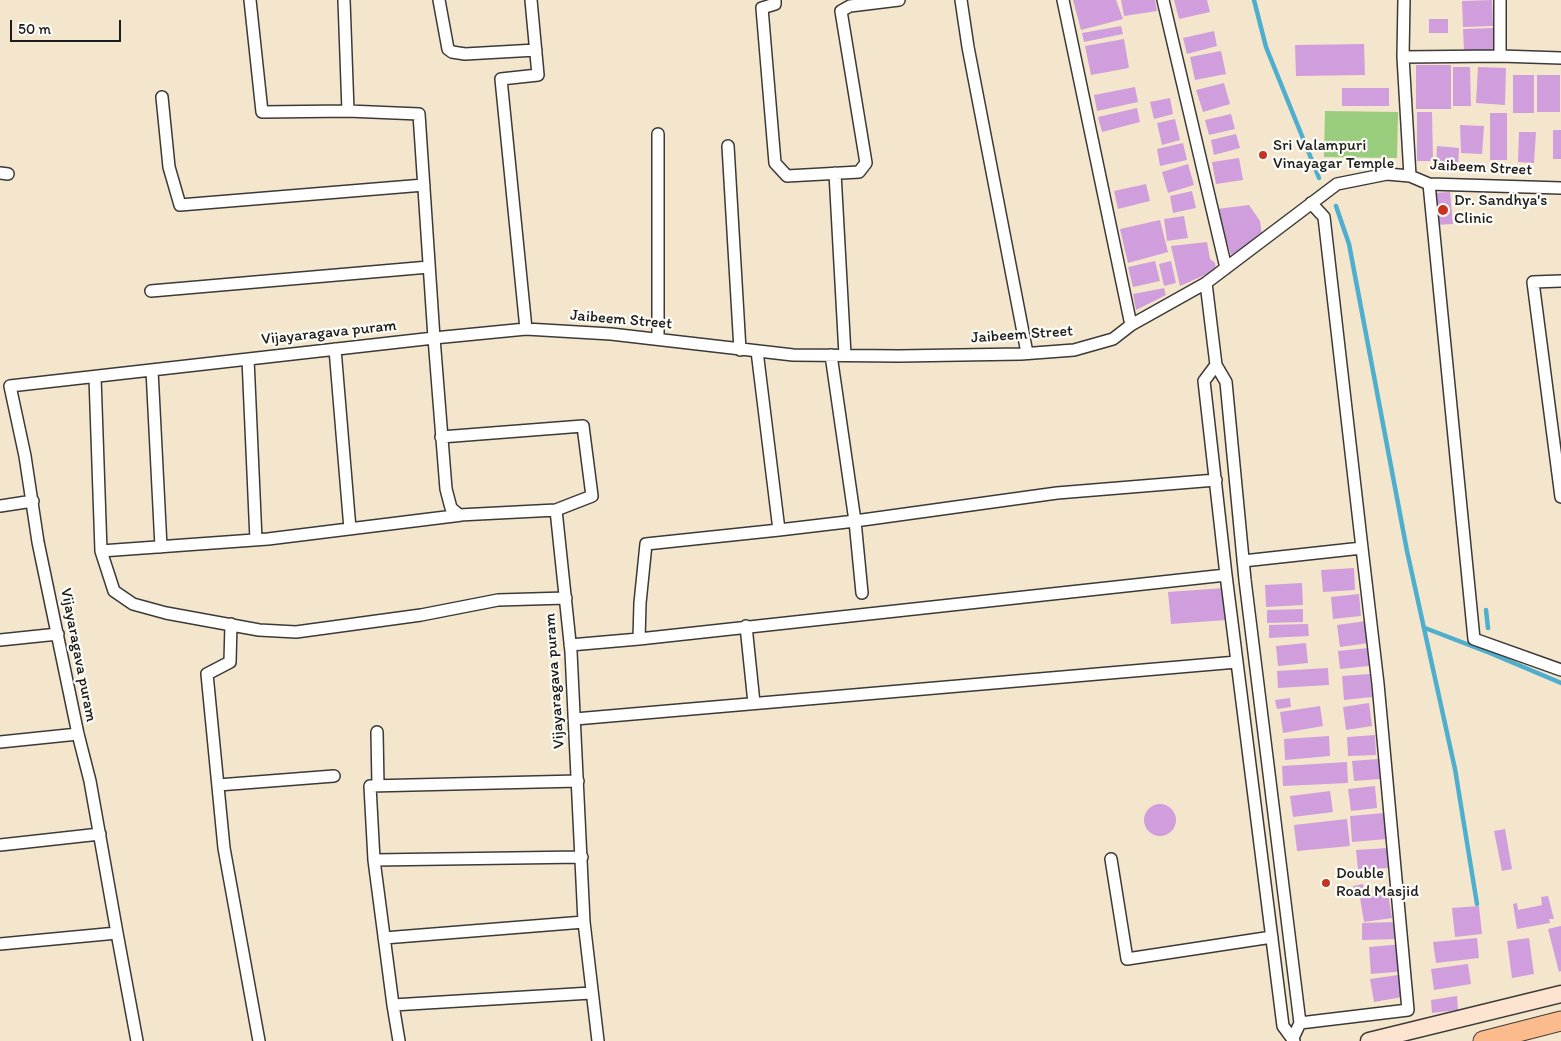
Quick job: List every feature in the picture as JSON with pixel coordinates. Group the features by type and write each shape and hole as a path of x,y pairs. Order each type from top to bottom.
{"highway":[{"path":"1483,1041 1561,1021"}],"main road":[{"path":"1369,1041 1561,994"}],"street":[{"path":"250,0 262,112 348,111 419,114 446,489 451,508 462,515"},
{"path":"344,0 348,111"},
{"path":"439,0 448,48 452,52 465,54 536,50"},
{"path":"526,329 501,79 538,75 531,0"},
{"path":"775,0 775,4 762,8 775,163 786,176 860,172 866,163 841,10 850,6 899,0"},
{"path":"961,0 968,47 1027,353"},
{"path":"1063,0 1131,326"},
{"path":"1163,0 1226,268"},
{"path":"1404,0 1403,57 1410,176"},
{"path":"1500,0 1500,56"},
{"path":"1403,57 1500,56 1561,58"},
{"path":"162,97 169,167 180,205 424,185"},
{"path":"658,134 658,339"},
{"path":"728,146 740,350"},
{"path":"835,173 845,355"},
{"name":"Jaibeem Street","path":"434,338 526,329 658,339 740,350 831,355 1027,353 1074,350 1113,339 1131,326 1206,283 1337,184 1387,174 1410,176 1429,184 1561,188"},
{"path":"1429,184 1474,639 1561,670"},
{"path":"1300,1023 1408,1010 1379,694 1324,217 1316,200"},
{"path":"151,291 429,267"},
{"path":"1561,280 1534,282 1561,497"},
{"path":"1206,283 1216,365 1226,382 1244,561 1300,1023 1294,1040"},
{"name":"Vijayaragava puram","path":"138,1041 90,781 78,734 38,542 33,501 5,386 434,338"},
{"path":"335,349 350,529"},
{"path":"757,351 779,530"},
{"path":"831,355 855,521 862,593"},
{"path":"248,359 256,540"},
{"path":"1216,365 1204,380 1226,575 1284,1026 1294,1040"},
{"path":"152,370 162,547"},
{"path":"95,377 101,552 114,592 133,604 166,613 259,630 296,632 421,616 498,600 566,598"},
{"path":"101,552 256,540 462,515 556,510 592,496 583,426 441,437"},
{"path":"640,639 640,603 646,544 855,521 1057,493 1216,480"},
{"path":"0,506 33,501"},
{"name":"Vijayaragava puram","path":"556,510 570,645 584,922 598,1041"},
{"path":"1244,561 1362,548"},
{"path":"570,645 1226,575"},
{"path":"231,624 230,662 207,674 224,848 259,1041"},
{"path":"746,626 754,703"},
{"path":"0,640 58,634"},
{"path":"574,719 1237,662"},
{"path":"377,732 378,786"},
{"path":"0,742 78,734"},
{"path":"218,785 334,776"},
{"path":"399,1041 374,860 370,786 578,781"},
{"path":"0,845 100,834"},
{"path":"374,860 582,857"},
{"path":"1111,859 1127,959 1272,936"},
{"path":"384,938 584,922"},
{"path":"0,944 117,933"},
{"path":"393,1005 592,993"}],"green space":[{"path":"1325,111 1398,112 1397,158 1324,157"}],"building":[{"path":"1073,0 1116,0 1123,19 1081,30"},
{"path":"1121,0 1155,0 1157,11 1124,16"},
{"path":"1174,0 1207,0 1210,12 1179,19"},
{"path":"1492,0 1493,26 1463,27 1462,1"},
{"path":"1429,19 1448,19 1448,33 1429,33"},
{"path":"1121,26 1123,34 1084,42 1082,33"},
{"path":"1493,28 1494,51 1464,52 1463,29"},
{"path":"1214,31 1217,46 1187,54 1183,38"},
{"path":"1124,39 1129,68 1091,75 1085,46"},
{"path":"1364,44 1365,75 1296,76 1295,45"},
{"path":"1221,51 1226,74 1195,80 1190,57"},
{"path":"1416,65 1451,65 1451,109 1416,109"},
{"path":"1453,67 1470,67 1471,106 1453,106"},
{"path":"1478,67 1506,68 1505,105 1476,103"},
{"path":"1513,75 1534,75 1534,113 1513,113"},
{"path":"1537,75 1560,75 1560,112 1537,112"},
{"path":"1224,83 1230,104 1203,112 1196,90"},
{"path":"1135,87 1138,102 1097,111 1094,95"},
{"path":"1342,88 1389,88 1389,106 1342,106"},
{"path":"1170,98 1173,114 1154,119 1150,102"},
{"path":"1137,108 1140,122 1102,132 1098,117"},
{"path":"1417,112 1432,112 1433,161 1417,161"},
{"path":"1490,113 1507,113 1507,160 1490,160"},
{"path":"1231,114 1235,129 1209,135 1205,120"},
{"path":"1175,119 1180,140 1162,145 1157,123"},
{"path":"1460,125 1484,126 1482,154 1461,153"},
{"path":"1553,130 1561,130 1561,159 1553,159"},
{"path":"1519,132 1536,132 1534,163 1518,162"},
{"path":"1236,134 1240,148 1214,155 1211,140"},
{"path":"1183,143 1187,160 1160,166 1157,149"},
{"path":"1437,146 1459,148 1458,169 1436,168"},
{"path":"1239,158 1243,180 1216,184 1212,162"},
{"path":"1188,164 1194,185 1168,193 1162,172"},
{"path":"1146,184 1150,201 1118,209 1114,191"},
{"path":"1192,191 1196,208 1173,213 1170,196"},
{"path":"1450,192 1453,224 1436,225 1433,193"},
{"path":"1249,205 1260,221 1262,235 1231,255 1217,209"},
{"path":"1184,216 1188,238 1167,241 1164,219"},
{"path":"1160,220 1168,252 1128,263 1120,229"},
{"path":"1207,242 1210,259 1215,263 1216,270 1180,286 1171,246"},
{"path":"1155,261 1160,281 1133,287 1128,267"},
{"path":"1171,261 1176,283 1164,286 1159,264"},
{"path":"1164,288 1166,295 1136,310 1133,294"},
{"path":"1354,568 1355,590 1323,592 1321,570"},
{"path":"1302,583 1303,605 1266,607 1265,585"},
{"path":"1225,588 1227,620 1171,624 1168,592"},
{"path":"1359,594 1361,616 1333,619 1331,597"},
{"path":"1303,609 1303,622 1267,623 1267,610"},
{"path":"1366,621 1369,643 1340,647 1337,625"},
{"path":"1308,624 1309,636 1269,638 1269,625"},
{"path":"1306,643 1308,663 1278,666 1276,646"},
{"path":"1368,648 1369,666 1340,669 1338,651"},
{"path":"1328,668 1329,685 1278,688 1277,671"},
{"path":"1370,674 1372,697 1344,700 1342,676"},
{"path":"1290,698 1291,707 1277,709 1275,700"},
{"path":"1369,703 1372,726 1346,730 1343,707"},
{"path":"1320,706 1323,726 1283,733 1280,712"},
{"path":"1375,735 1376,755 1348,756 1347,737"},
{"path":"1329,736 1330,756 1285,760 1284,739"},
{"path":"1378,759 1380,779 1354,781 1352,761"},
{"path":"1347,762 1348,783 1283,786 1282,766"},
{"path":"1375,786 1377,808 1351,811 1348,789"},
{"path":"1330,791 1333,812 1293,817 1290,796"},
{"path":"1160,804 1166,805 1171,809 1175,814 1175,826 1171,831 1166,835 1160,836 1154,835 1149,831 1145,826 1144,820 1145,814 1149,809 1154,805"},
{"path":"1384,813 1387,839 1352,842 1350,816"},
{"path":"1347,819 1350,846 1297,851 1294,825"},
{"path":"1505,829 1512,869 1502,871 1494,831"},
{"path":"1387,848 1388,868 1358,870 1356,850"},
{"path":"1363,884 1365,893 1355,895 1353,886"},
{"path":"1388,893 1392,918 1364,922 1360,898"},
{"path":"1548,896 1554,919 1549,919 1550,923 1517,929 1513,904 1517,903 1518,910 1542,905 1541,897"},
{"path":"1479,906 1482,934 1455,937 1452,908"},
{"path":"1396,922 1397,939 1362,940 1362,923"},
{"path":"1561,926 1561,971 1559,972 1548,929"},
{"path":"1477,938 1479,958 1436,963 1433,942"},
{"path":"1529,938 1534,974 1512,978 1507,941"},
{"path":"1403,944 1406,971 1371,974 1369,947"},
{"path":"1468,964 1471,984 1434,990 1431,969"},
{"path":"1405,974 1408,996 1374,1002 1370,979"},
{"path":"1457,996 1458,1010 1432,1013 1431,1000"}],"waterway":[{"path":"1254,0 1266,47 1319,178"},
{"path":"1336,206 1349,244 1407,551 1455,769 1477,904"},
{"path":"1486,610 1488,628"},
{"path":"1425,628 1490,653"},
{"path":"1490,650 1490,653 1561,683"}],"place":[{"name":"Sri Valampuri Vinayagar Temple","path":"1263,155"},
{"name":"Dr. Sandhya's Clinic","path":"1443,210"},
{"name":"Double Road Masjid","path":"1326,883"}]}
